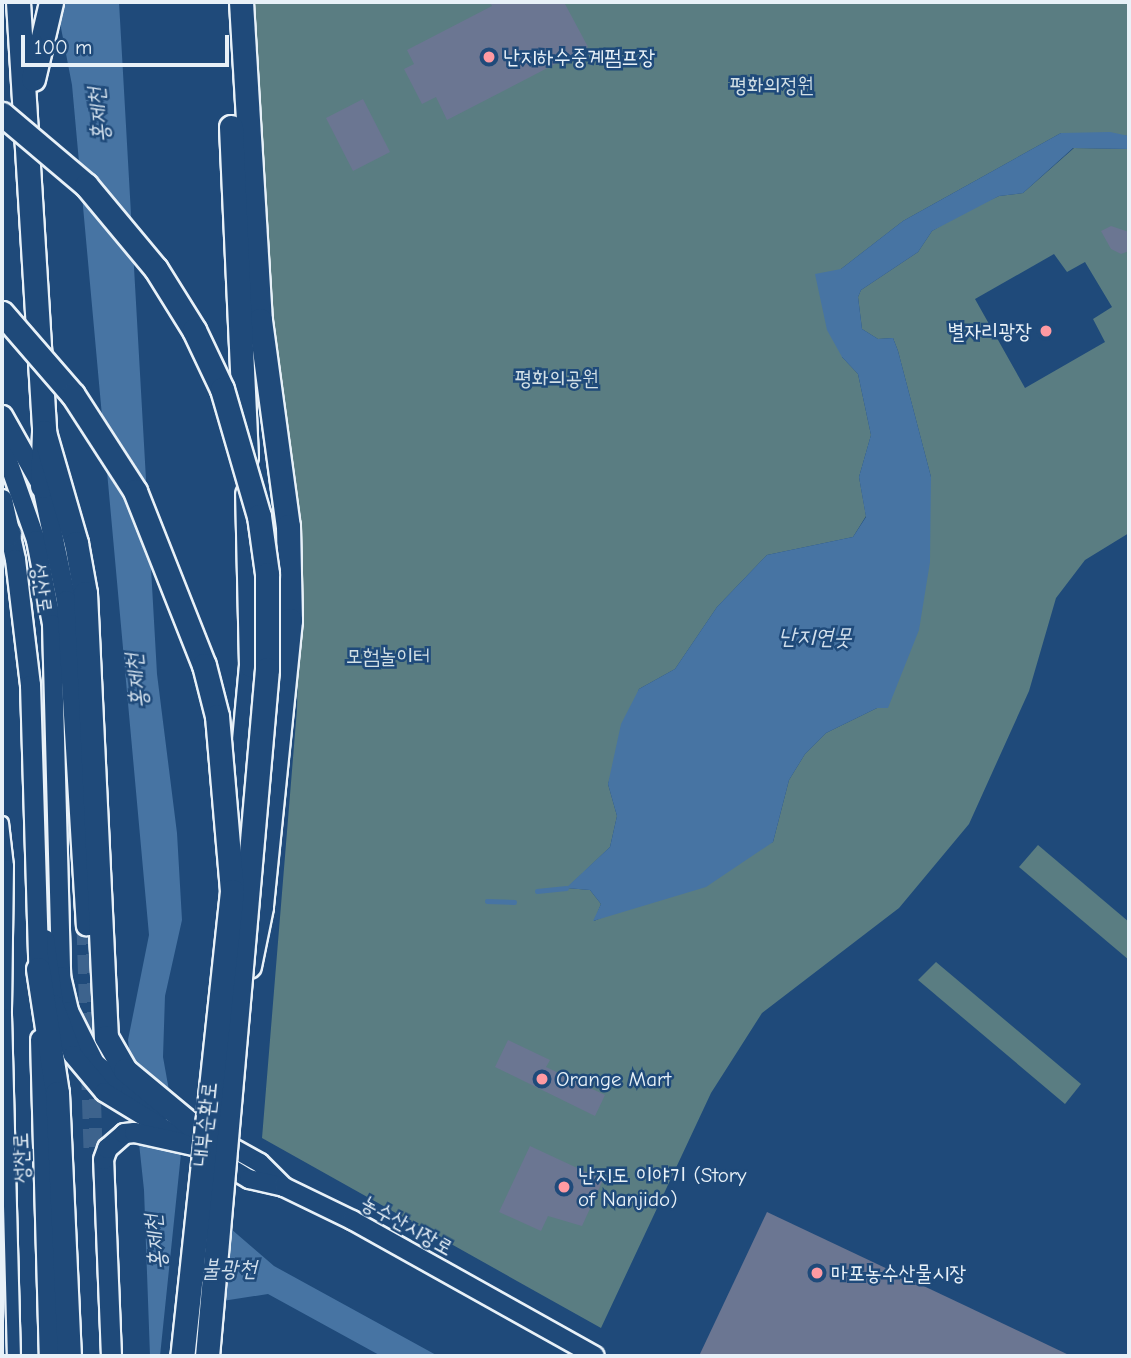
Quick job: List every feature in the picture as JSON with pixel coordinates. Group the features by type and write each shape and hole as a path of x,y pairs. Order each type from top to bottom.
{"highway":[{"path":"18,2 30,162 44,432 43,486"},
{"path":"30,162 34,61 51,2"},
{"path":"226,2 251,574 251,665 232,891"},
{"path":"240,1008 261,907 281,733 289,620 288,526 260,320 241,2"},
{"path":"2,114 86,185 156,269 194,330 244,450 267,574 267,669 245,905 240,1008"},
{"path":"2,313 73,395 135,491 204,665 217,716 232,891"},
{"path":"44,432 76,543 85,593 103,1021 109,1075 191,1134"},
{"name":"내부순환로","path":"182,1356 207,1093 232,891"},
{"path":"38,969 57,1094 69,1356"},
{"name":"내부순환로","path":"206,1356 240,1008"}],"main road":[{"name":"성산로","path":"2,415 43,486 66,600 86,925"},
{"path":"2,444 36,540 52,624 61,976 83,1046 109,1075"},
{"name":"성산로","path":"2,499 30,685 50,1356"},
{"path":"35,862 54,1004 64,1038 109,1075"},
{"name":"농수산시장로","path":"109,1075 191,1134 260,1163 285,1187 595,1356"},
{"path":"100,1151 124,1133 191,1134"},
{"path":"99,1356 100,1151"},
{"path":"100,1151 103,1159 111,1356"}],"street":[{"path":"2,823 7,866 3,1015 6,1264 14,1356"}],"green space":[{"name":"평화의공원","path":"255,2 1129,2 1129,136 1061,133 903,221 841,269 842,357 858,374 871,435 859,477 866,516 853,537 767,555 717,607 675,669 639,689 608,784 617,816 610,847 567,888 590,890 601,904 594,921 773,842 789,780 805,754 826,733 877,708 931,477 898,351 893,338 878,339 862,329 858,297 861,290 918,252 932,231 999,196 1023,193 1074,148 1129,149 1129,533 1085,560 1056,598 1029,691 969,824 899,908 762,1013 711,1093 601,1328 262,1138 297,709 300,575 260,202","holes":["1054,254 1067,272 1085,262 1112,307 1093,319 1105,342 1025,388 975,299"]},
{"path":"1038,845 1129,922 1129,960 1019,867"},
{"path":"936,962 1081,1084 1065,1104 918,980"}],"water":[{"path":"56,2 119,2 157,674 177,833 182,920 165,996 163,1057 187,1191 274,1266 438,1356 381,1356 268,1294 203,1304 199,1356 150,1356 144,1190 128,1040 149,935 72,85"},
{"name":"난지연못","path":"1110,132 1129,136 1129,149 1073,148 1023,193 999,196 932,231 918,252 861,290 858,297 862,329 878,339 893,338 931,477 930,562 919,630 888,708 877,708 826,733 805,754 789,780 773,842 706,887 593,921 601,904 590,890 566,888 610,847 617,816 608,784 621,724 639,689 675,669 717,607 767,555 853,537 866,517 859,477 871,435 858,374 842,357 827,330 815,274 841,269 903,221 1061,133"}],"pier":[{"path":"182,1144 190,1189 228,1222 203,1356 160,1356"}],"building":[{"name":"난지하수중계펌프장","path":"490,2 564,2 588,47 447,120 436,97 422,104 404,69 414,64 407,50 492,6"},
{"path":"363,99 390,152 353,171 326,118"},
{"path":"1111,226 1129,232 1129,251 1121,254 1111,249 1101,231"},
{"path":"508,1040 550,1060 546,1067 605,1095 595,1116 495,1067"},
{"path":"530,1146 603,1180 582,1226 548,1216 541,1231 499,1212"},
{"name":"마포농수산물시장","path":"767,1212 966,1306 1071,1356 699,1356"}],"waterway":[{"path":"537,891 566,888"},
{"path":"487,901 514,902"}],"tunnel":[{"path":"86,925 93,1154"}],"place":[{"name":"난지하수중계펌프장","path":"489,57"},
{"name":"별자리광장","path":"1046,331"},
{"name":"Orange Mart","path":"542,1079"},
{"name":"난지도 이야기 (Story of Nanjido)","path":"564,1187"},
{"name":"마포농수산물시장","path":"817,1273"}],"park label":[{"name":"평화의정원","path":"772,85"},
{"name":"모험놀이터","path":"388,656"}],"water label":[{"name":"홍제천","path":"99,115"},
{"name":"홍제천","path":"137,681"},
{"name":"홍제천","path":"156,1242"},
{"name":"불광천","path":"229,1269"}]}
